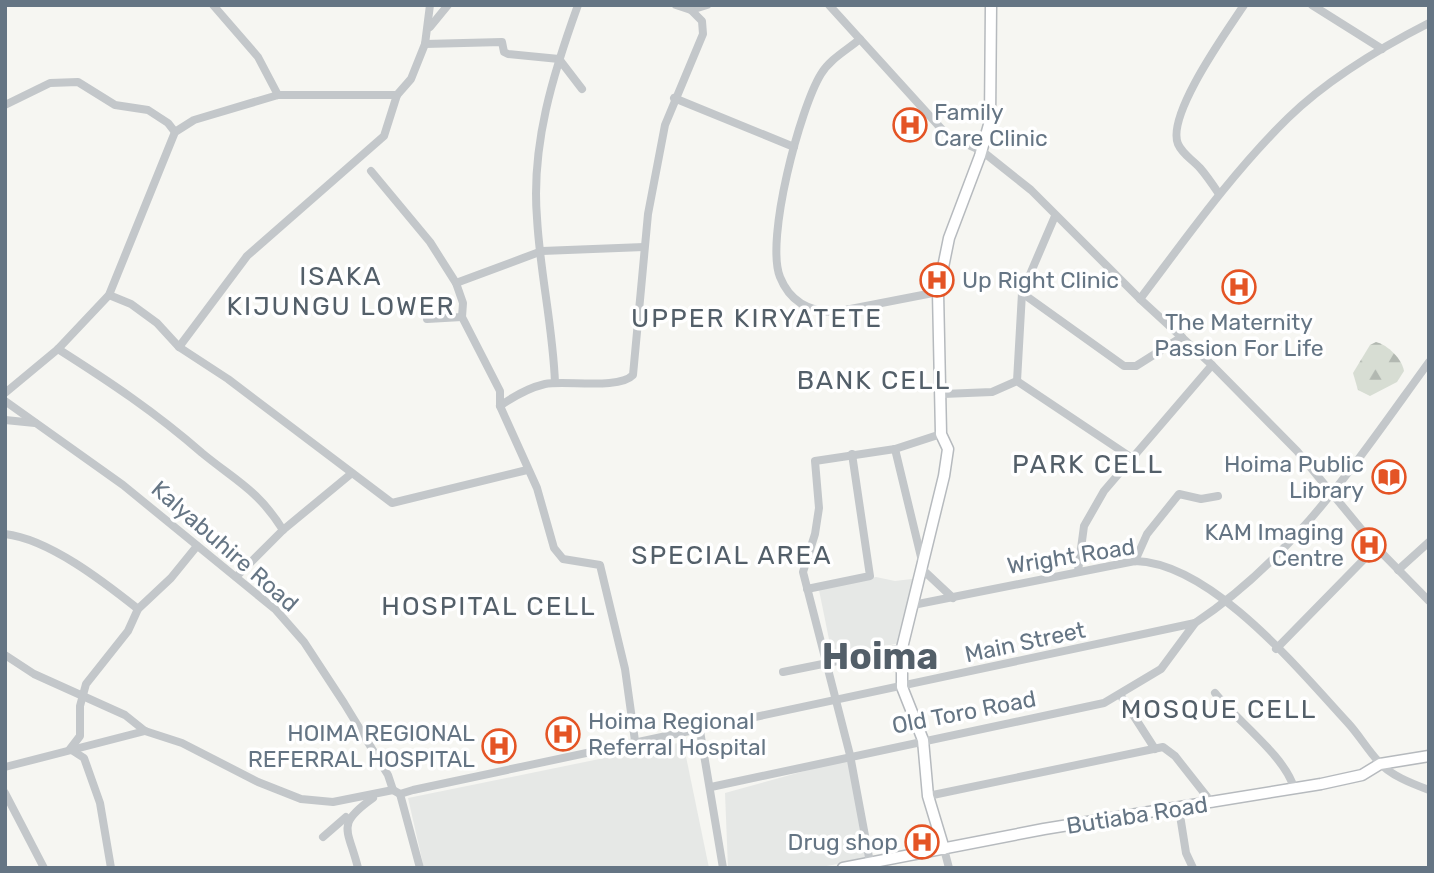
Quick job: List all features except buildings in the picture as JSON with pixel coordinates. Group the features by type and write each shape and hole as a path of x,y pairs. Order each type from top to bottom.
{"main road":[{"path":"944,849 928,796 923,740 902,687 902,648 944,476 948,449 941,434 943,394 939,292 949,238 982,151 992,98 992,5"},
{"name":"Butiaba Road","path":"844,868 871,865 1044,829 1179,809 1362,775 1380,764 1429,756"}],"street":[{"path":"213,5 258,57 278,95"},
{"path":"179,347 247,256 384,135 390,124 397,95 411,79 425,44 430,5"},
{"path":"429,27 449,5"},
{"path":"555,383 537,220 538,142 559,59 578,5"},
{"path":"500,406 518,394 555,383 620,381 633,375 644,247 665,125 703,34 702,21 691,10 676,5"},
{"path":"691,10 707,5"},
{"path":"829,5 947,135 982,151 1031,190 1140,299 1212,365 1297,451 1376,547 1429,601"},
{"path":"1219,194 1200,167 1183,152 1175,131 1185,105 1214,50 1244,5"},
{"path":"1312,5 1382,49"},
{"path":"1140,299 1219,194 1289,117 1382,49 1429,23"},
{"path":"860,39 828,64 819,76 798,125 782,201 778,242 780,276 799,303 808,310 835,312 939,292"},
{"path":"425,44 499,42 503,43 504,52 508,54 559,59 582,89"},
{"path":"5,105 50,83 78,82 115,105 148,110 167,122 175,132"},
{"path":"5,393 58,349 109,295 175,132 194,120 278,95 397,95"},
{"path":"674,98 794,147"},
{"path":"371,171 430,242 456,283 463,303 463,317 500,391 500,406 537,488 554,548 563,559 600,565 625,669 635,741"},
{"path":"1017,381 1022,293 1055,216"},
{"path":"456,283 542,251 644,247"},
{"path":"1022,293 1124,366 1136,366 1182,337"},
{"path":"109,295 131,304 157,323 179,347 228,379 396,503 527,470"},
{"path":"427,319 463,317"},
{"path":"58,349 143,403 205,455 239,478 274,515 283,530"},
{"name":"Main Street","path":"375,796 635,741 700,731 834,698 902,687 1195,623 1228,601 1308,524 1332,496 1429,362"},
{"path":"1078,570 1079,546 1087,518 1104,491 1212,365"},
{"path":"943,394 992,392 1017,381"},
{"path":"1017,381 1132,458"},
{"name":"Kalyabuhire Road","path":"5,401 123,485 276,610 304,642 369,742 396,792 420,868"},
{"path":"5,420 38,424"},
{"path":"871,865 850,755 825,664 803,562 815,534 819,508 815,461 895,449 941,434"},
{"path":"895,449 922,565 953,598"},
{"path":"807,589 870,576 852,454"},
{"path":"236,577 283,530 352,473"},
{"path":"1135,561 1147,534 1176,497 1182,494 1200,499 1218,496"},
{"path":"5,534 33,542 60,556 138,609"},
{"path":"1398,570 1429,542"},
{"path":"70,749 80,736 82,698 91,677 128,631 138,609 171,578 197,546"},
{"path":"1276,649 1376,547"},
{"name":"Wright Road","path":"913,604 953,598 1078,570 1135,561 1154,564 1196,581 1228,601 1350,726 1380,764"},
{"name":"Old Toro Road","path":"711,787 850,755 1104,703 1161,669 1195,623"},
{"path":"783,672 902,648"},
{"path":"5,655 82,698 125,715 145,731 181,743 258,782 301,799 332,802 375,796"},
{"path":"1214,693 1289,774 1294,788"},
{"path":"1121,695 1155,749"},
{"path":"5,767 145,731"},
{"path":"700,731 723,868"},
{"path":"70,749 84,758 100,803 111,868"},
{"path":"928,796 1155,749 1168,749 1212,803"},
{"path":"1380,764 1429,790"},
{"path":"5,793 44,868"},
{"path":"323,837 375,796"},
{"path":"1179,809 1186,853 1193,868"},
{"path":"351,813 346,822 346,834 358,868"},
{"path":"944,849 949,868"}],"shaded area":[{"path":"876,577 895,581 920,578 903,642 833,659 819,590"},
{"path":"683,742 709,868 424,868 408,798"},
{"path":"848,759 867,859 815,868 728,868 725,793"}],"green space":[{"path":"1376,342 1394,353 1404,371 1397,382 1370,396 1358,390 1353,373 1370,345"}],"place":[{"name":"Family Care Clinic","path":"910,125"},
{"name":"Up Right Clinic","path":"937,280"},
{"name":"The Maternity Passion For Life","path":"1239,287"},
{"name":"Hoima Public Library","path":"1389,477"},
{"name":"KAM Imaging Centre","path":"1369,545"},
{"name":"Hoima Regional Referral Hospital","path":"563,734"},
{"name":"HOIMA REGIONAL REFERRAL HOSPITAL","path":"499,746"},
{"name":"Drug shop","path":"922,842"}],"district":[{"name":"ISAKA KIJUNGU LOWER","path":"341,291"},
{"name":"UPPER KIRYATETE","path":"757,318"},
{"name":"BANK CELL","path":"874,380"},
{"name":"PARK CELL","path":"1088,464"},
{"name":"SPECIAL AREA","path":"732,555"},
{"name":"HOSPITAL CELL","path":"489,606"},
{"name":"Hoima","path":"880,656"},
{"name":"MOSQUE CELL","path":"1219,709"}]}
